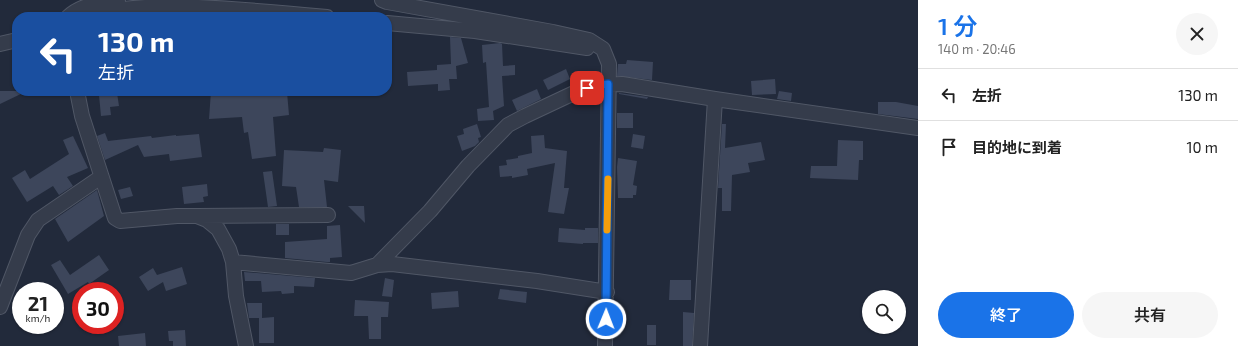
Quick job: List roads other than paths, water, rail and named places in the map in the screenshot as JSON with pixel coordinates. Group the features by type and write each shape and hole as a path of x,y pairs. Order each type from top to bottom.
{"street":[{"path":"74,12 91,4 136,0"},
{"path":"382,0 582,38 593,42 603,49 609,64 607,292 605,346"},
{"path":"103,12 154,5 240,8 279,12"},
{"path":"392,23 475,30 595,50 603,49"},
{"path":"0,44 12,41"},
{"path":"377,265 430,211 468,166 508,125 576,92 598,85 622,84 918,128"},
{"path":"78,96 82,116 101,177 115,218 120,221 177,216 328,215"},
{"path":"700,346 715,99"},
{"path":"0,307 28,235 38,220 101,177"},
{"path":"197,216 207,220 218,229 229,249 233,262 236,296 246,346"},
{"path":"233,262 351,272 377,265 392,264 536,281 607,292"}]}
